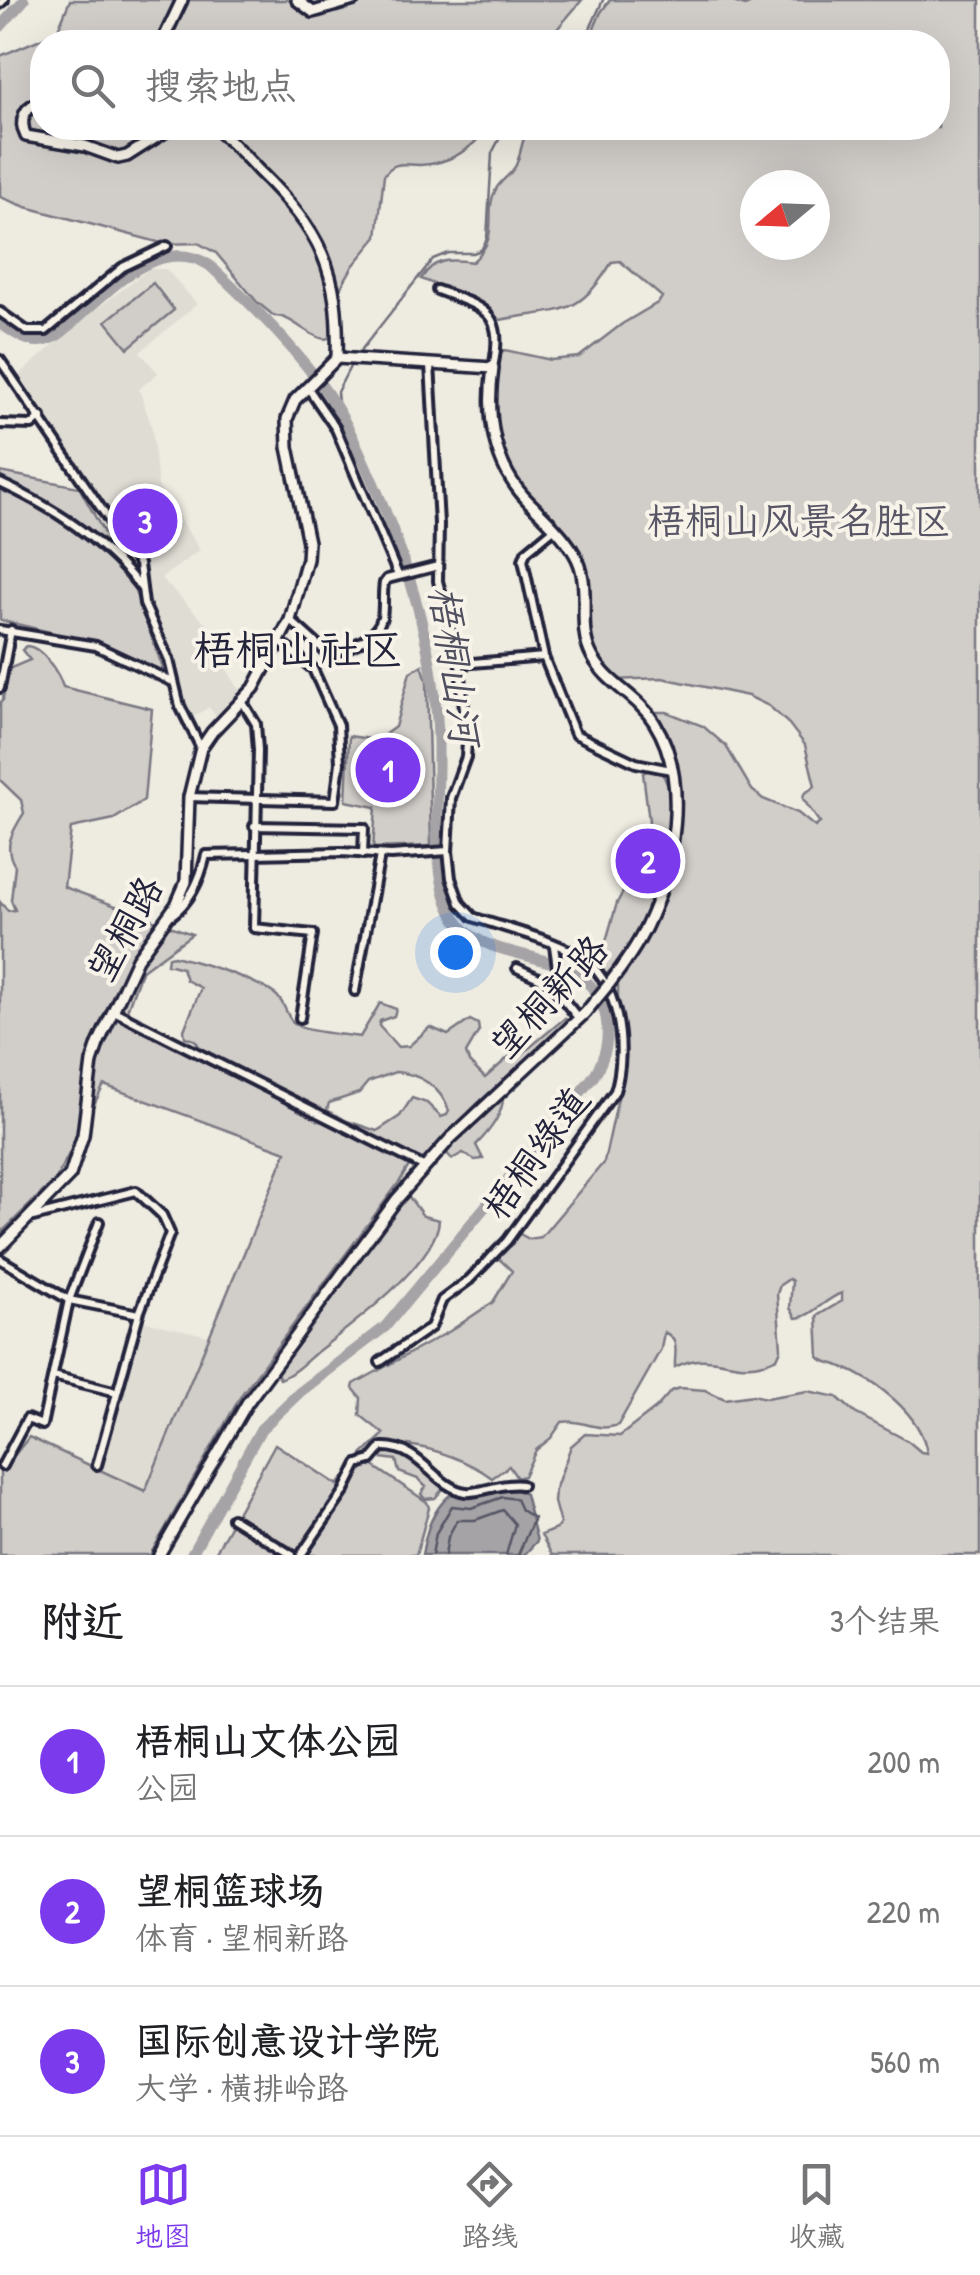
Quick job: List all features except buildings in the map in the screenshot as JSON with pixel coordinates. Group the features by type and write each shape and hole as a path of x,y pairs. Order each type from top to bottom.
{"street":[{"path":"168,30 182,0"},
{"path":"298,0 313,12 354,0"},
{"path":"30,106 24,114 23,129 30,137"},
{"path":"50,140 85,146 114,158 127,156 152,140"},
{"path":"227,140 288,199 316,238 338,310 340,358 493,368"},
{"path":"1,314 27,331 46,332 123,267 167,246"},
{"name":"望桐新路","path":"160,1555 247,1403 424,1166 582,1016 609,984 646,926 665,875 674,816 667,750 652,718 609,680 589,650 583,575 574,552 518,490 502,464 491,422 493,368 500,338 486,312 436,290"},
{"name":"望桐路","path":"0,1247 63,1186 77,1160 92,1062 137,958 182,894 189,868 189,797 201,748 254,688 290,620 308,559 308,542 286,419 295,400 340,358"},
{"path":"0,360 139,564 144,604 164,646 187,725 201,748"},
{"name":"梧桐绿道","path":"380,1362 431,1327 442,1300 469,1280 507,1241 615,1092 620,1050 613,1000 584,960 468,914 451,878 446,851 451,798 466,758 467,743 460,664 438,580 439,524 430,362"},
{"path":"308,388 336,429 400,574"},
{"path":"0,424 32,424 41,417"},
{"path":"0,483 80,528 110,552 142,589"},
{"path":"555,528 526,552 523,560 544,657 575,734 636,763 671,770"},
{"path":"290,620 330,655 352,647 382,618 384,583 400,574 438,566"},
{"path":"0,630 96,646 174,683"},
{"path":"0,688 11,630"},
{"path":"189,797 335,801 341,734 338,724 313,669 278,641"},
{"path":"460,664 544,657"},
{"path":"242,702 256,724 254,928 313,934 300,1018"},
{"path":"254,826 364,828 363,854"},
{"path":"168,916 186,902 201,875 206,855 446,851"},
{"path":"355,991 380,855"},
{"path":"555,949 561,992"},
{"path":"516,968 540,976 582,1016"},
{"path":"114,1011 424,1166"},
{"path":"26,1218 136,1191 162,1215 170,1232 140,1314 97,1465"},
{"path":"2,1466 27,1419 42,1425 69,1300 99,1222"},
{"path":"0,1259 69,1300 140,1314"},
{"path":"53,1376 118,1392"},
{"path":"301,1555 358,1464 371,1460 382,1447 404,1450 470,1494 499,1484 522,1485"},
{"path":"232,1518 292,1555"}],"shaded area":[{"path":"149,269 166,269 197,304 140,352 158,373 139,389 152,428 158,486 200,550 161,578 234,652 224,665 243,696 220,721 209,707 192,718 143,587 95,491 17,377 77,324"},
{"path":"143,1321 208,1336 145,1492 101,1471"}],"green space":[{"path":"70,0 582,0 556,30 58,30"},
{"name":"梧桐山风景名胜区","path":"610,0 727,0 745,6 758,0 980,0 980,1555 552,1555 541,1535 560,1524 555,1490 571,1446 585,1434 620,1436 671,1391 680,1388 705,1390 725,1399 808,1391 837,1397 855,1413 927,1453 916,1425 894,1400 868,1380 819,1357 817,1316 842,1301 842,1293 796,1318 790,1308 789,1279 780,1285 777,1294 781,1349 777,1358 749,1365 689,1361 675,1367 675,1343 664,1332 661,1349 618,1425 562,1422 536,1450 524,1476 517,1478 509,1466 492,1478 452,1457 408,1445 402,1451 442,1473 442,1490 435,1498 425,1499 421,1494 426,1487 418,1479 399,1472 396,1460 366,1456 372,1465 427,1502 429,1508 416,1555 214,1555 275,1444 338,1485 384,1434 360,1415 361,1398 354,1384 450,1331 493,1302 512,1271 497,1257 518,1233 529,1239 541,1237 604,1162 626,1039 618,1009 618,983 656,914 677,830 673,765 656,712 667,712 703,726 726,746 752,790 763,799 798,813 815,827 820,823 803,799 815,786 805,745 769,706 748,696 662,678 613,680 587,641 590,586 585,570 508,472 495,433 493,387 500,354 505,350 551,360 579,357 662,297 620,261 612,262 600,281 577,303 552,312 500,320 474,300 421,279 437,264 472,262 481,252 490,234 492,198 516,165 523,140 950,140 950,30 593,30"},
{"path":"30,43 30,140 477,140 450,159 396,165 384,175 377,237 337,294 332,337 325,339 274,316 257,302 216,253 198,243 165,244 0,197 0,56"},
{"path":"153,283 174,310 128,348 106,321"},
{"path":"0,472 79,487 133,586 163,668 159,670 91,642 0,620"},
{"path":"26,646 44,656 63,687 152,709 144,800 114,819 71,828 64,887 192,934 141,971 124,1019 410,1164 242,1394 150,1555 0,1555 0,1473 29,1437 145,1491 286,1152 104,1085 56,1179 0,1234 0,902 8,911 15,910 11,900 15,866 9,845 24,813 21,800 0,780 0,703 6,670 30,660 22,650"},
{"path":"422,665 427,681 431,846 373,848 376,807 346,801 349,736 377,740 395,727 410,672"},
{"path":"660,771 665,778 671,804 667,840 656,843 644,840 649,821 643,773"},
{"path":"643,845 660,850 653,895 636,933 603,979 598,969 617,903 637,866"},
{"path":"168,957 213,967 266,989 279,998 294,1023 311,1030 360,1037 380,1003 396,1009 394,1016 380,1021 379,1026 398,1047 409,1046 430,1027 448,1035 470,1020 478,1024 479,1031 466,1053 469,1062 485,1078 565,1018 567,1022 477,1104 420,1163 205,1055 195,1040 185,1037 184,1030 201,988 186,980 182,968 167,964","holes":["395,1072 435,1088 445,1102 447,1115 441,1117 427,1103 412,1098 400,1116 377,1131 327,1110 329,1103 359,1093 368,1082"]},
{"path":"498,1096 503,1099 500,1112 476,1145 483,1159 475,1160 463,1153 452,1159 446,1148"},
{"path":"407,1194 423,1216 439,1220 435,1237 424,1255 370,1310 280,1379 277,1373 282,1365"}],"water":[{"path":"508,1486 525,1494 537,1541 524,1555 422,1555 431,1522 451,1494 470,1498"}],"waterway":[{"name":"梧桐山河","path":"0,27 24,0"},
{"path":"589,30 603,0"},
{"path":"358,354 433,259 448,253 481,250 487,239 492,153 499,140"},
{"name":"梧桐山河","path":"0,323 25,339 47,340 137,269 172,256 190,257 209,265 286,342 327,393 352,435 415,596 434,688 438,851 451,911 460,925 482,942 566,968 584,979 598,995 606,1018 606,1048 594,1076 385,1327 300,1392 261,1429 191,1555"},
{"path":"339,414 337,392 353,361"}],"place":[{"name":"国际创意设计学院","path":"145,521"},
{"name":"梧桐山文体公园","path":"388,770"},
{"name":"望桐篮球场","path":"648,861"}],"district":[{"name":"梧桐山社区","path":"298,649"}]}
